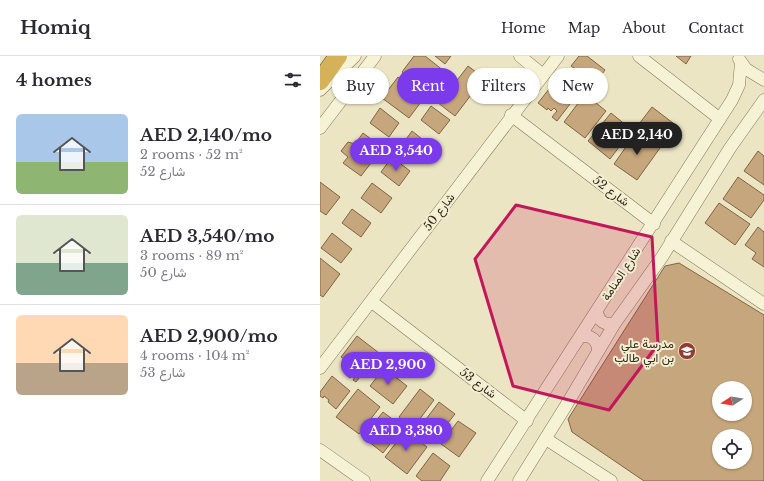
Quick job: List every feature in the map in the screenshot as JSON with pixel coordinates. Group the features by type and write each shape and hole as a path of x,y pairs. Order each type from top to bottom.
{"highway":[{"path":"320,81 338,56"}],"street":[{"path":"320,90 355,56"},
{"path":"320,128 375,56"},
{"path":"520,56 543,75"},
{"name":"شارع 50","path":"320,368 372,302 511,115 558,56"},
{"path":"639,56 720,119"},
{"path":"739,59 753,75 764,80"},
{"name":"شارع المنامة","path":"487,481 582,336 720,119 739,85 739,59"},
{"name":"شارع المنامة","path":"518,481 546,439 615,323 671,241 730,148 764,100"},
{"name":"شارع 52","path":"511,115 654,224"},
{"path":"671,241 764,304"},
{"name":"شارع 53","path":"372,302 527,421"},
{"path":"597,311 599,320 602,323 615,323"},
{"path":"582,336 592,337 596,341 598,351"},
{"path":"546,439 611,481"},
{"path":"320,450 364,481"}],"highlighted area":[{"path":"516,205 652,237 658,344 609,410 513,386 475,259"}],"building":[{"path":"414,56 425,56 440,68 405,68"},
{"path":"435,56 451,56 445,64"},
{"path":"579,56 587,56 602,68 574,68 571,66"},
{"path":"676,56 691,56 686,64"},
{"path":"468,66 471,68 467,68 467,100 455,116 439,104 459,104 459,78"},
{"path":"397,78 397,104 420,104 409,118 389,103 389,89"},
{"path":"548,90 548,104 570,104 557,121 552,117 557,111 554,108 551,111 548,108 547,110 539,104 540,100"},
{"path":"578,104 597,104 606,111 585,138 564,122"},
{"path":"431,106 450,120 439,134 421,120"},
{"path":"652,107 673,123 660,139 639,124"},
{"path":"380,108 399,123 389,137 370,123"},
{"path":"611,113 632,130 610,159 588,141"},
{"path":"412,131 431,146 420,161 401,146"},
{"path":"637,131 660,148 637,180 614,164"},
{"path":"363,133 375,142 373,144 381,150 361,176 343,163 348,157 341,151 348,142 355,144"},
{"path":"758,151 764,156 764,185 744,171"},
{"path":"392,157 410,171 399,186 381,172"},
{"path":"738,177 764,195 764,200 751,218 723,199"},
{"path":"320,182 340,197 326,215 320,211"},
{"path":"372,183 392,198 381,213 361,198"},
{"path":"719,203 750,224 735,245 705,223"},
{"path":"352,209 371,223 361,237 342,223"},
{"path":"758,227 764,232 764,267 752,259 756,253 745,245"},
{"path":"332,233 352,249 341,263 321,248"},
{"path":"320,258 340,274 323,297 320,295"},
{"name":"مدرسة علي بن ابي طالب","path":"679,263 764,315 764,481 644,481 572,432 568,419 665,266"},
{"path":"357,336 379,353 356,382 353,380 355,377 352,375 350,378 345,374 348,371 341,366 346,360 341,357"},
{"path":"384,368 407,386 393,404 370,386"},
{"path":"332,376 350,391 336,409 328,402 329,400 324,396 323,398 320,396 320,392"},
{"path":"358,389 380,407 359,434 336,417"},
{"path":"420,389 434,400 413,428 399,417"},
{"path":"439,402 455,414 433,442 417,431"},
{"path":"383,412 403,427 383,453 363,437"},
{"path":"458,421 476,433 459,457 441,444"},
{"path":"406,430 427,447 407,474 385,457"},
{"path":"433,453 450,466 440,481 422,481 416,476"}],"place":[{"name":"مدرسة علي بن ابي طالب","path":"687,351"}]}
